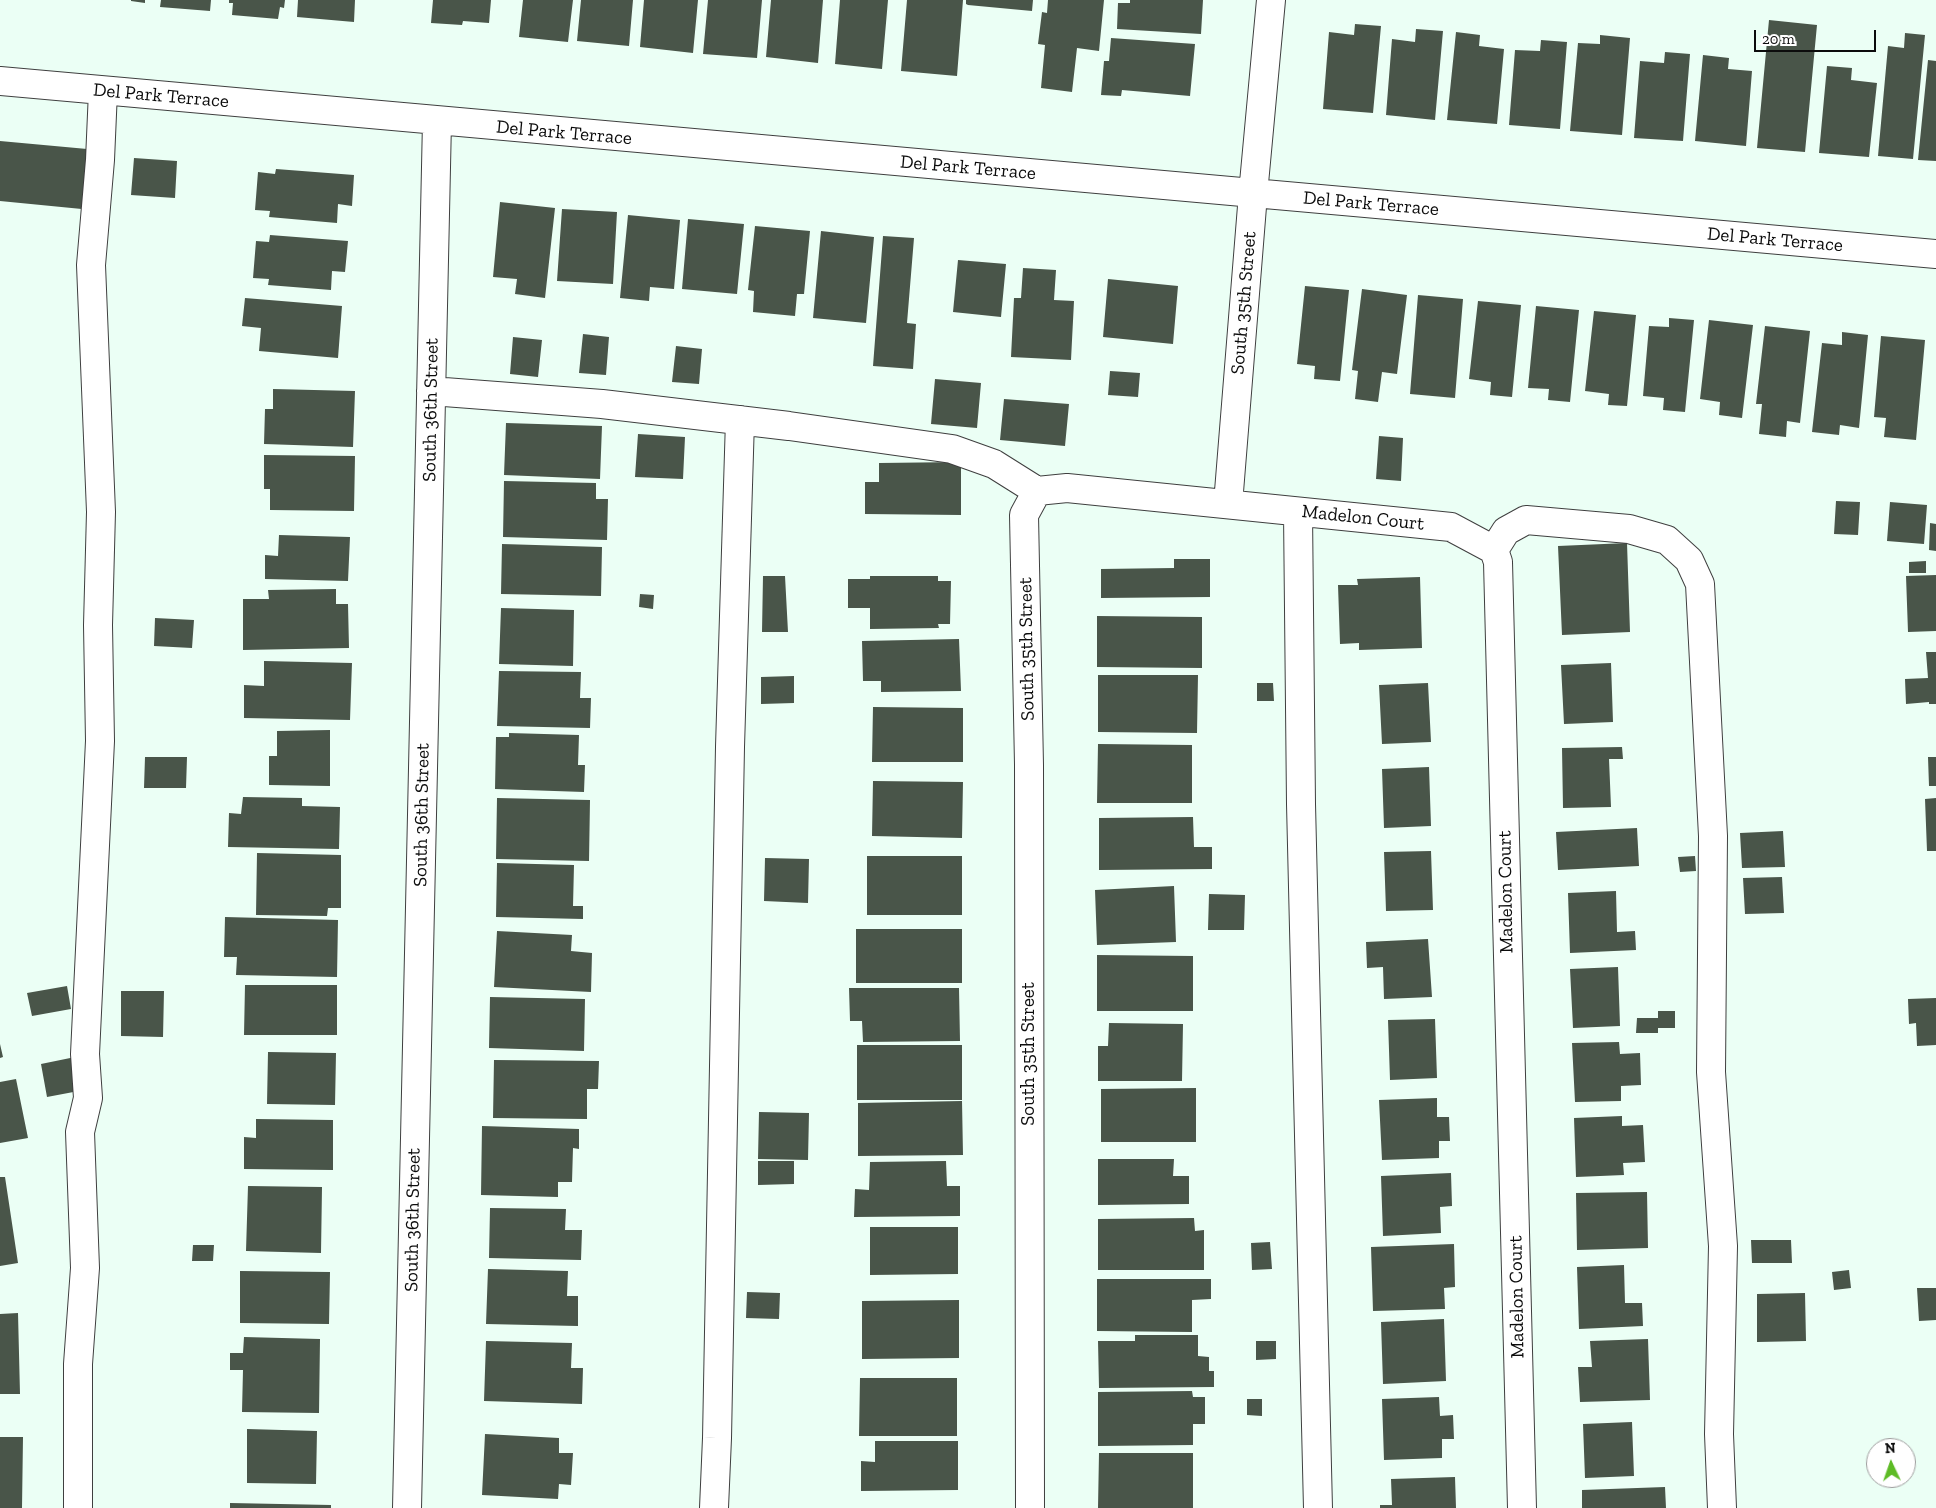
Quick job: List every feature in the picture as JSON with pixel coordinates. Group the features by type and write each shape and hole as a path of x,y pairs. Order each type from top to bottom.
{"street":[{"name":"South 35th Street","path":"1228,504 1271,0"},
{"name":"Del Park Terrace","path":"0,81 1936,254"},
{"path":"78,1508 78,1364 85,1268 80,1132 88,1098 85,1054 100,741 98,625 100,512 91,265 100,160 103,91"},
{"name":"South 36th Street","path":"407,1508 437,121"},
{"path":"431,391 602,404 740,420 952,449 994,464 1037,491 1066,488 1228,504"},
{"path":"714,1508 717,1438 730,747 740,420"},
{"name":"South 35th Street","path":"1030,1508 1029,765 1024,515 1037,491"},
{"name":"Madelon Court","path":"1228,504 1452,527 1494,550 1498,562 1522,1508"},
{"path":"1298,512 1301,804 1318,1508"},
{"path":"1494,550 1506,530 1526,520 1629,529 1667,540 1689,560 1700,584 1713,836 1711,1072 1723,1246 1719,1434 1722,1508"}],"building":[{"path":"145,0 145,3 131,1"},
{"path":"161,0 211,0 210,11 160,7"},
{"path":"229,0 285,0 284,8 280,7 278,19 232,15 233,3 229,3"},
{"path":"298,0 355,0 354,22 297,17"},
{"path":"433,0 491,0 489,23 463,21 462,25 431,23"},
{"path":"523,0 573,0 568,42 519,37"},
{"path":"581,0 633,0 629,46 577,41"},
{"path":"644,0 698,0 693,53 640,47"},
{"path":"708,0 762,0 757,58 703,54"},
{"path":"771,0 823,0 818,63 766,57"},
{"path":"840,0 888,0 882,69 835,64"},
{"path":"907,0 963,0 957,76 901,71"},
{"path":"966,0 1033,0 1032,11 968,5"},
{"path":"1048,0 1104,0 1099,51 1077,48 1072,92 1041,88 1045,45 1038,44 1042,12 1047,13"},
{"path":"1130,0 1203,0 1201,34 1117,29 1118,3 1130,3"},
{"path":"1769,20 1817,25 1805,152 1757,148"},
{"path":"1355,24 1381,26 1373,113 1323,109 1329,32 1354,35"},
{"path":"1416,29 1443,31 1435,120 1386,115 1392,39 1415,42"},
{"path":"1456,32 1480,35 1479,46 1504,49 1497,124 1447,120"},
{"path":"1905,33 1925,35 1913,159 1878,156 1888,46 1904,48"},
{"path":"1600,35 1630,38 1622,135 1570,131 1578,43 1600,44"},
{"path":"1111,38 1195,44 1190,96 1122,90 1121,96 1101,95 1104,61 1109,61"},
{"path":"1541,40 1567,42 1560,129 1509,125 1515,50 1540,51"},
{"path":"1665,52 1690,54 1683,141 1634,138 1640,61 1664,63"},
{"path":"1703,55 1729,58 1728,69 1752,71 1746,146 1695,141"},
{"path":"1928,60 1936,61 1936,161 1918,160"},
{"path":"1827,66 1852,68 1851,80 1877,83 1869,157 1819,153"},
{"path":"0,141 98,150 92,210 0,201"},
{"path":"134,158 177,161 175,198 131,195"},
{"path":"276,169 354,175 352,206 338,204 337,223 269,217 270,211 255,210 258,172 275,174"},
{"path":"500,202 555,208 545,298 515,294 517,279 493,277"},
{"path":"562,209 617,212 613,284 557,281"},
{"path":"628,215 680,220 674,289 650,287 649,301 620,298"},
{"path":"688,219 744,224 737,294 682,289"},
{"path":"755,226 810,231 804,294 797,294 795,316 753,312 754,291 748,290"},
{"path":"821,231 874,237 866,323 813,318"},
{"path":"270,235 348,241 345,272 332,271 331,290 268,285 269,279 253,278 256,241 269,242"},
{"path":"883,236 914,238 907,323 916,324 913,369 873,366"},
{"path":"958,260 1006,264 1001,317 953,312"},
{"path":"1023,268 1056,270 1054,300 1074,301 1071,360 1011,357 1014,298 1021,298"},
{"path":"1108,279 1178,286 1173,344 1103,337"},
{"path":"1305,286 1349,290 1340,381 1314,379 1315,366 1297,364"},
{"path":"1362,289 1407,295 1397,374 1382,372 1378,402 1355,399 1358,371 1352,370"},
{"path":"1418,295 1463,299 1455,398 1410,394"},
{"path":"245,298 342,306 338,358 259,351 261,328 242,326"},
{"path":"1478,301 1521,305 1512,397 1490,395 1491,382 1469,379"},
{"path":"1536,306 1579,310 1570,402 1548,400 1549,389 1528,388"},
{"path":"1594,311 1636,315 1627,406 1608,405 1609,394 1585,391"},
{"path":"1669,318 1694,320 1685,412 1663,410 1664,398 1643,396 1649,326 1669,327"},
{"path":"1709,320 1753,325 1742,418 1719,415 1720,402 1700,399"},
{"path":"1765,326 1810,331 1800,423 1787,421 1786,437 1759,434 1762,404 1756,404"},
{"path":"1842,332 1868,335 1859,428 1840,425 1839,435 1812,432 1822,343 1842,345"},
{"path":"583,334 609,337 606,375 579,373"},
{"path":"1881,336 1925,340 1916,440 1884,437 1886,418 1874,417"},
{"path":"513,337 542,340 538,377 510,374"},
{"path":"676,346 702,349 699,384 672,382"},
{"path":"1110,371 1140,373 1138,397 1108,395"},
{"path":"935,379 981,383 977,428 931,424"},
{"path":"273,389 355,391 353,447 264,444 265,409 273,409"},
{"path":"1004,399 1069,404 1065,446 1000,440"},
{"path":"506,423 602,426 600,479 504,475"},
{"path":"638,434 685,437 683,479 635,477"},
{"path":"1379,436 1403,438 1401,481 1376,479"},
{"path":"264,455 355,456 354,511 270,510 270,489 264,489"},
{"path":"961,462 961,515 865,514 865,482 879,482 879,463"},
{"path":"504,481 596,483 596,499 608,499 607,540 503,537"},
{"path":"1836,501 1860,502 1858,535 1834,534"},
{"path":"1890,502 1927,505 1924,544 1887,541"},
{"path":"1930,523 1936,524 1936,551 1929,550"},
{"path":"279,535 350,537 348,581 265,579 265,555 278,556"},
{"path":"1627,543 1630,632 1562,635 1558,546"},
{"path":"502,544 602,547 601,596 501,594"},
{"path":"1174,559 1210,559 1210,597 1101,598 1101,569 1174,568"},
{"path":"1926,561 1926,573 1909,573 1909,562"},
{"path":"1936,575 1936,631 1908,632 1906,576"},
{"path":"763,576 785,576 788,632 762,632"},
{"path":"870,576 938,576 938,581 951,581 950,624 938,624 939,628 870,629 870,608 848,608 848,579 870,579"},
{"path":"1420,577 1422,648 1359,650 1359,643 1340,644 1338,585 1358,585 1357,579"},
{"path":"336,589 336,604 348,604 349,648 243,650 243,599 269,599 268,590"},
{"path":"640,594 654,595 653,609 639,607"},
{"path":"501,608 574,610 573,666 499,664"},
{"path":"1097,616 1202,617 1202,668 1097,667"},
{"path":"155,618 194,620 192,648 154,646"},
{"path":"959,639 961,691 881,692 881,681 863,681 862,641"},
{"path":"1926,652 1936,652 1936,704 1929,704 1929,702 1906,704 1905,679 1928,678"},
{"path":"264,661 352,663 350,720 244,718 244,685 264,686"},
{"path":"1611,663 1613,722 1564,724 1561,665"},
{"path":"499,671 581,672 580,698 591,698 590,728 497,726"},
{"path":"1098,675 1198,675 1197,733 1098,732"},
{"path":"794,676 794,703 761,704 761,677"},
{"path":"1257,683 1273,683 1274,701 1257,701"},
{"path":"1428,683 1431,742 1382,744 1379,685"},
{"path":"873,707 963,708 963,762 872,762"},
{"path":"330,730 330,786 269,785 269,756 277,756 277,731"},
{"path":"509,733 579,735 578,765 585,765 584,792 495,789 496,737 509,737"},
{"path":"1098,744 1192,745 1192,803 1097,803"},
{"path":"1622,747 1623,759 1609,759 1611,807 1563,808 1562,748"},
{"path":"145,757 187,757 186,788 144,788"},
{"path":"1928,757 1936,757 1936,786 1929,786"},
{"path":"1429,767 1431,826 1384,828 1382,769"},
{"path":"873,781 963,782 962,838 872,836"},
{"path":"243,797 302,798 302,806 340,807 339,849 228,847 229,813 241,814"},
{"path":"497,798 590,800 589,861 496,859"},
{"path":"1936,798 1936,851 1927,851 1925,799"},
{"path":"1193,817 1194,847 1212,847 1212,869 1099,870 1099,818"},
{"path":"1637,828 1639,866 1558,870 1556,832"},
{"path":"1783,831 1785,867 1742,868 1740,833"},
{"path":"1431,851 1433,910 1386,911 1384,852"},
{"path":"257,853 341,855 341,908 328,908 327,916 256,915"},
{"path":"867,856 962,856 962,915 867,915"},
{"path":"1695,856 1696,871 1680,872 1678,857"},
{"path":"765,858 809,859 808,903 764,901"},
{"path":"497,863 574,865 573,906 583,906 583,919 496,917"},
{"path":"1782,877 1784,913 1745,914 1743,878"},
{"path":"1174,886 1176,942 1097,945 1095,890"},
{"path":"1616,891 1617,932 1635,931 1636,950 1570,953 1568,893"},
{"path":"1209,894 1245,895 1244,930 1208,930"},
{"path":"225,917 338,920 337,977 236,975 237,957 224,957"},
{"path":"856,929 962,929 962,983 856,983"},
{"path":"497,931 572,935 571,951 592,953 591,992 494,987"},
{"path":"1428,939 1432,997 1384,999 1383,967 1367,968 1366,942"},
{"path":"1097,955 1193,956 1193,1011 1097,1011"},
{"path":"1618,967 1620,1026 1573,1028 1570,969"},
{"path":"245,985 337,985 337,1035 244,1035"},
{"path":"67,986 71,1009 32,1016 27,993"},
{"path":"849,988 959,988 960,1041 863,1042 862,1021 850,1021"},
{"path":"121,991 164,991 163,1037 121,1036"},
{"path":"490,997 585,999 584,1051 489,1048"},
{"path":"1936,998 1936,1045 1917,1046 1916,1023 1909,1024 1908,999"},
{"path":"1658,1011 1675,1011 1675,1028 1658,1028 1658,1033 1636,1033 1637,1018 1658,1018"},
{"path":"1435,1019 1437,1078 1390,1080 1388,1020"},
{"path":"1109,1023 1183,1024 1182,1081 1098,1081 1098,1046 1108,1046"},
{"path":"1619,1042 1620,1054 1640,1053 1641,1085 1621,1086 1621,1101 1575,1102 1572,1043"},
{"path":"0,1044 3,1057 0,1058"},
{"path":"857,1045 962,1045 962,1100 857,1100"},
{"path":"268,1052 336,1053 335,1105 267,1104"},
{"path":"80,1056 84,1090 47,1097 41,1064"},
{"path":"494,1060 599,1061 598,1089 587,1089 587,1119 493,1118"},
{"path":"16,1079 28,1138 0,1143 0,1082"},
{"path":"1196,1088 1196,1142 1101,1142 1101,1089"},
{"path":"1437,1098 1437,1117 1449,1117 1450,1141 1439,1141 1439,1158 1382,1160 1379,1100"},
{"path":"962,1101 963,1155 858,1156 858,1103"},
{"path":"759,1112 809,1113 808,1160 758,1159"},
{"path":"1622,1116 1622,1126 1643,1125 1645,1162 1623,1163 1624,1175 1576,1177 1574,1118"},
{"path":"256,1119 333,1120 333,1170 244,1169 244,1137 256,1138"},
{"path":"482,1126 579,1129 579,1149 573,1148 572,1182 558,1182 558,1197 481,1195"},
{"path":"1098,1159 1174,1159 1173,1176 1189,1176 1189,1204 1098,1205"},
{"path":"758,1161 794,1161 794,1184 758,1185"},
{"path":"946,1161 947,1186 960,1186 960,1216 854,1217 855,1189 869,1190 870,1162"},
{"path":"1451,1173 1452,1206 1440,1207 1441,1233 1383,1236 1381,1176"},
{"path":"0,1177 5,1177 18,1263 0,1266"},
{"path":"248,1186 322,1187 321,1253 246,1251"},
{"path":"1647,1192 1648,1248 1577,1250 1576,1193"},
{"path":"490,1208 566,1209 565,1230 582,1230 581,1260 489,1258"},
{"path":"1194,1218 1195,1231 1204,1230 1204,1270 1098,1270 1098,1219"},
{"path":"870,1227 958,1227 958,1274 870,1275"},
{"path":"1751,1240 1791,1240 1792,1263 1752,1263"},
{"path":"1270,1242 1272,1269 1252,1270 1251,1243"},
{"path":"1454,1244 1455,1287 1444,1288 1445,1309 1373,1311 1371,1247"},
{"path":"193,1245 214,1245 213,1261 192,1261"},
{"path":"1624,1265 1625,1303 1642,1303 1643,1326 1579,1329 1577,1267"},
{"path":"488,1269 568,1271 567,1296 578,1296 578,1326 486,1324"},
{"path":"1849,1270 1851,1288 1834,1290 1832,1272"},
{"path":"240,1271 330,1272 329,1324 240,1323"},
{"path":"1097,1279 1211,1279 1211,1299 1192,1300 1192,1332 1097,1331"},
{"path":"1917,1288 1936,1288 1936,1320 1919,1321"},
{"path":"747,1292 780,1293 779,1319 746,1318"},
{"path":"1805,1293 1806,1341 1757,1342 1757,1294"},
{"path":"959,1300 959,1358 862,1359 862,1301"},
{"path":"18,1313 20,1394 0,1394 0,1314"},
{"path":"1444,1319 1446,1381 1383,1384 1381,1322"},
{"path":"1135,1335 1198,1335 1198,1356 1209,1357 1209,1371 1214,1371 1214,1387 1099,1388 1098,1341 1135,1341"},
{"path":"244,1337 320,1339 319,1413 242,1412 243,1370 230,1370 230,1353 243,1353"},
{"path":"1648,1339 1650,1400 1580,1402 1578,1367 1592,1367 1590,1341"},
{"path":"486,1341 572,1343 571,1368 583,1368 582,1404 484,1401"},
{"path":"1256,1341 1276,1341 1276,1359 1256,1360"},
{"path":"860,1378 957,1378 957,1436 859,1436"},
{"path":"1192,1391 1193,1397 1205,1397 1205,1424 1193,1424 1193,1445 1098,1446 1098,1392"},
{"path":"1439,1397 1440,1416 1453,1415 1454,1439 1442,1439 1442,1458 1384,1460 1382,1399"},
{"path":"1247,1399 1262,1399 1262,1416 1247,1415"},
{"path":"1632,1422 1634,1476 1585,1478 1583,1424"},
{"path":"247,1429 317,1431 316,1484 247,1483"},
{"path":"485,1434 559,1438 559,1453 573,1453 571,1485 559,1484 558,1499 482,1495"},
{"path":"0,1437 23,1437 22,1508 0,1508"},
{"path":"875,1441 958,1441 958,1490 861,1491 861,1461 875,1462"},
{"path":"1099,1453 1193,1453 1193,1508 1098,1508"},
{"path":"1455,1477 1456,1508 1380,1508 1380,1505 1392,1505 1391,1479"},
{"path":"1665,1487 1666,1508 1582,1508 1582,1490"},
{"path":"230,1503 331,1505 331,1508 230,1508"}]}
